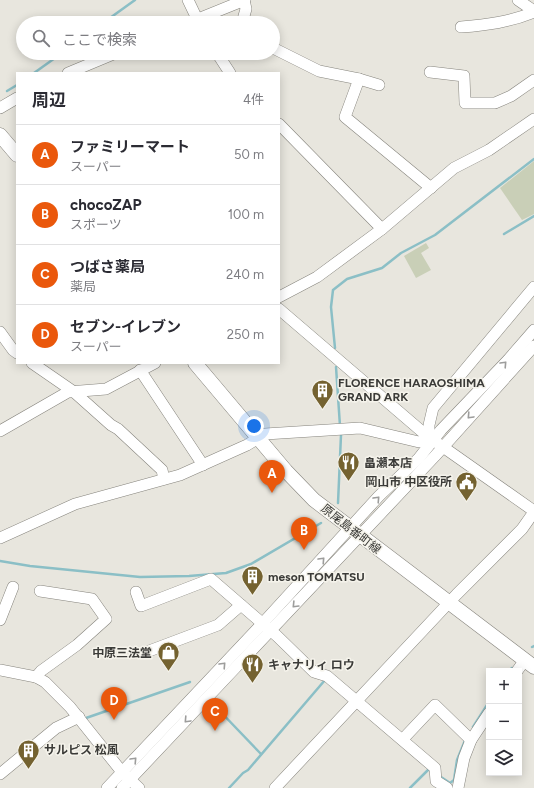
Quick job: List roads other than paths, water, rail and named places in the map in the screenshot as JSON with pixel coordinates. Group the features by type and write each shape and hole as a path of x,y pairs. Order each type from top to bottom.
{"main road":[{"path":"0,135 16,154"},
{"name":"原尾島番町線","path":"196,364 298,484 319,504 450,603 525,666"}],"street":[{"path":"188,0 193,16"},
{"path":"209,16 245,0 246,9 244,16"},
{"path":"518,0 534,12"},
{"path":"461,27 515,20 534,12"},
{"path":"280,51 319,70 379,84"},
{"path":"70,72 99,60"},
{"path":"222,60 229,72"},
{"path":"430,72 464,76 465,103 495,103 511,96 534,80"},
{"path":"359,79 345,117 431,188"},
{"path":"0,108 16,99"},
{"path":"280,296 317,277 382,229 454,168 489,150 534,119"},
{"path":"280,125 382,229"},
{"path":"431,439 429,425 433,408 534,287"},
{"path":"275,788 522,529 534,511 431,439 280,310"},
{"path":"355,532 379,496 419,458 431,439 508,360 534,330"},
{"path":"0,332 12,350 16,352"},
{"path":"107,788 126,776 355,532 442,447 534,346"},
{"path":"33,364 74,392 111,425 118,429 162,470 164,480"},
{"path":"0,432 68,392 106,389 153,364"},
{"path":"140,370 203,465"},
{"path":"0,538 75,504 180,475 270,433 360,428 419,442 431,439"},
{"path":"136,592 141,606 211,579 266,627 314,672 327,676 357,703 402,739 435,773 436,780 447,788"},
{"path":"0,620 13,587"},
{"path":"36,677 40,671 77,645 106,619 92,599 40,590"},
{"path":"149,651 218,625 241,605"},
{"path":"0,670 36,677 50,686 79,717 126,776 139,788"},
{"path":"402,739 435,705 468,738"},
{"path":"0,774 56,728 79,717"},
{"path":"458,788 468,738 486,717"},
{"path":"122,788 126,776"}],"waterway":[{"path":"113,16 135,0"},
{"path":"35,72 52,60"},
{"path":"7,91 16,86"},
{"path":"335,348 331,307 333,290 347,279 382,268 401,253 435,235 534,159"},
{"path":"504,234 534,216"},
{"path":"336,367 340,426"},
{"path":"338,503 341,435"},
{"path":"0,561 30,566 140,577 189,576 226,573 251,564 321,523"},
{"path":"229,788 243,773 248,770 325,680"},
{"path":"86,718 190,682"},
{"path":"473,727 488,704"},
{"path":"215,706 261,754"},
{"path":"438,775 450,783 454,780 457,760 466,738"},
{"path":"410,788 429,769"}],"place":[{"name":"FLORENCE HARAOSHIMA GRAND ARK","path":"323,410"},
{"name":"畠瀬本店","path":"349,482"},
{"name":"ファミリーマート","path":"272,493"},
{"name":"岡山市 中区役所","path":"467,502"},
{"name":"chocoZAP","path":"304,550"},
{"name":"meson TOMATSU","path":"253,596"},
{"name":"中原三法堂","path":"168,672"},
{"name":"キャナリィ ロウ","path":"252,684"},
{"name":"セブン-イレブン","path":"114,720"},
{"name":"つばさ薬局","path":"215,731"},
{"name":"サルピス 松風","path":"29,770"}]}
